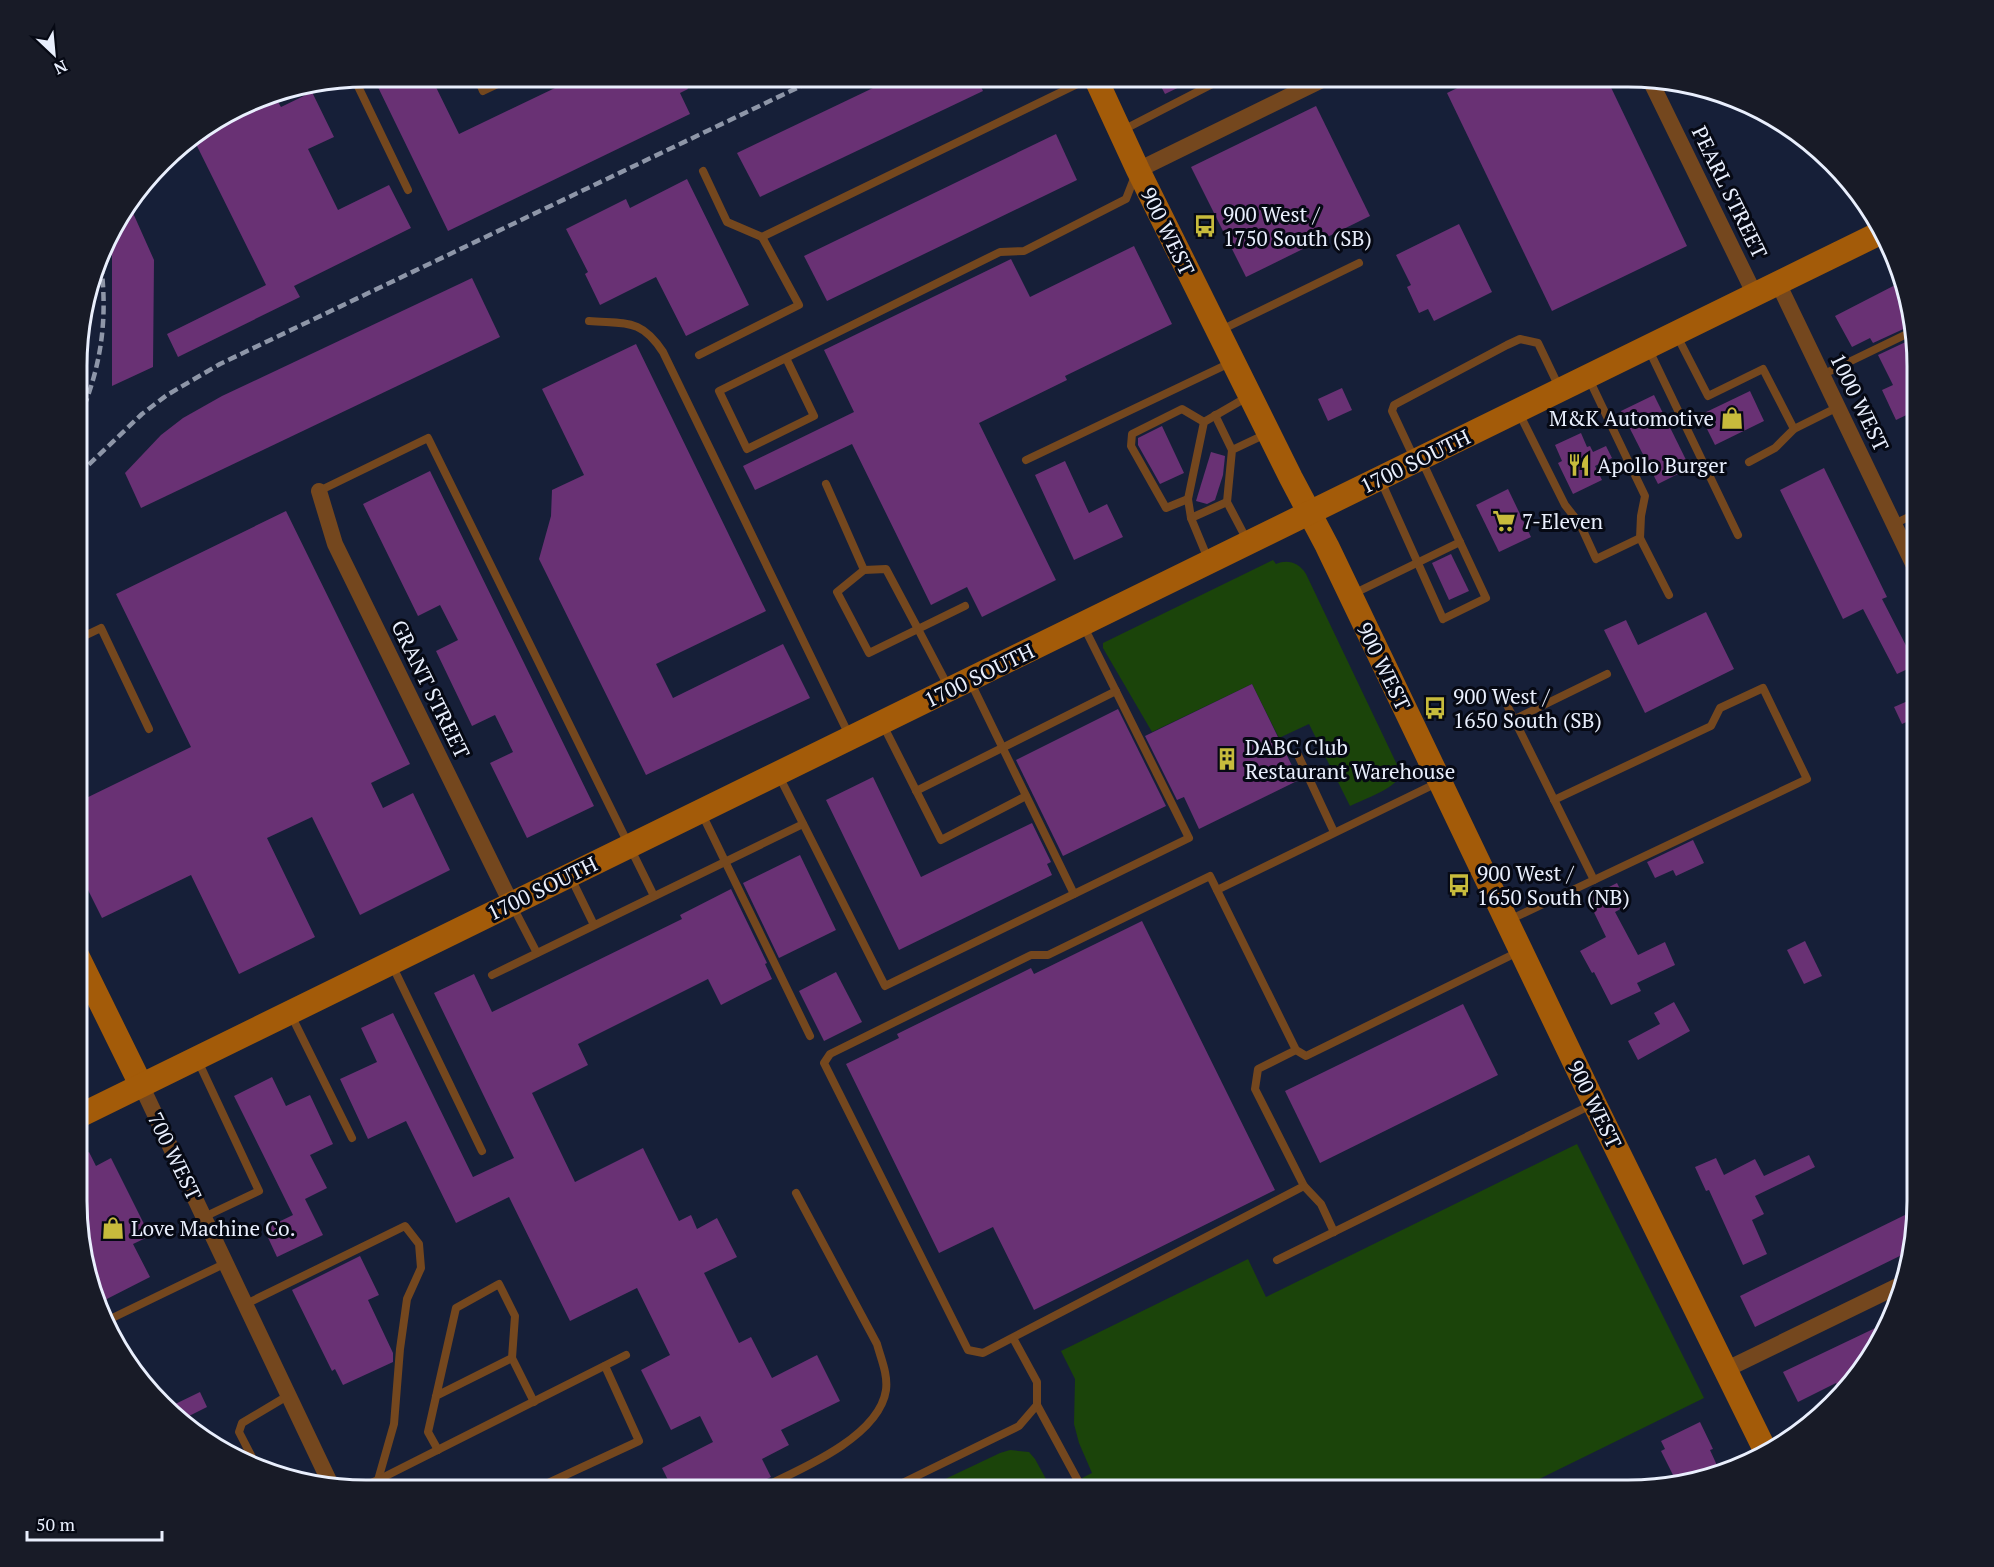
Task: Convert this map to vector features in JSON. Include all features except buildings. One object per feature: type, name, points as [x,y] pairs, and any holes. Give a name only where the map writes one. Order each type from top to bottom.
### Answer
[{"type":"street","name":"900 WEST","points":[[1099,87],[1268,433],[1351,596],[1594,1103],[1763,1446]]},
{"type":"street","points":[[1138,170],[1308,87]]},
{"type":"street","name":"PEARL STREET","points":[[1654,88],[1755,295]]},
{"type":"street","name":"1700 SOUTH","points":[[87,1112],[1875,236]]},
{"type":"street","name":"1000 WEST","points":[[1778,283],[1907,550]]},
{"type":"street","name":"GRANT STREET","points":[[319,491],[335,544],[511,903]]},
{"type":"street","name":"700 WEST","points":[[87,975],[328,1478]]},
{"type":"street","points":[[1725,1370],[1893,1288]]},
{"type":"lane","points":[[359,87],[408,190]]},
{"type":"lane","points":[[762,237],[1073,87]]},
{"type":"lane","points":[[1120,131],[1206,87]]},
{"type":"lane","points":[[786,358],[814,417],[747,449],[719,391],[1000,252],[1024,251],[1126,199],[1138,170]]},
{"type":"lane","points":[[699,355],[799,306],[762,237],[727,222],[703,171]]},
{"type":"lane","points":[[1218,332],[1359,263]]},
{"type":"lane","points":[[590,321],[638,326],[653,336],[663,352],[850,737]]},
{"type":"lane","points":[[1676,333],[1708,396],[1763,369],[1794,429]]},
{"type":"lane","points":[[1822,375],[1905,335]]},
{"type":"lane","points":[[1380,478],[1443,619],[1486,598],[1460,542],[1392,411],[1394,405],[1520,339],[1538,344],[1560,390]]},
{"type":"lane","points":[[1648,347],[1738,535]]},
{"type":"lane","points":[[1026,460],[1233,362]]},
{"type":"lane","points":[[1587,377],[1645,496],[1640,537],[1669,595]]},
{"type":"lane","points":[[1209,562],[1191,518],[1188,499],[1204,422],[1250,396]]},
{"type":"lane","points":[[1749,462],[1775,448],[1794,429],[1838,407]]},
{"type":"lane","points":[[1188,499],[1166,508],[1131,446],[1132,434],[1182,409],[1204,422]]},
{"type":"lane","points":[[1518,411],[1564,505],[1580,524],[1596,560],[1640,537]]},
{"type":"lane","points":[[1215,415],[1232,450],[1227,502],[1248,543]]},
{"type":"lane","points":[[1232,450],[1268,433]]},
{"type":"lane","points":[[319,491],[428,438],[654,896]]},
{"type":"lane","points":[[826,484],[864,570]]},
{"type":"lane","points":[[1191,518],[1227,502]]},
{"type":"lane","points":[[1894,525],[1907,518]]},
{"type":"lane","points":[[1351,596],[1460,542]]},
{"type":"lane","points":[[965,606],[918,629],[869,653],[837,592],[864,570],[886,569],[918,629],[1002,748],[1074,894]]},
{"type":"lane","points":[[778,773],[885,986],[1189,838],[1083,624]]},
{"type":"lane","points":[[87,635],[101,628],[149,729]]},
{"type":"lane","points":[[1515,719],[1607,674]]},
{"type":"lane","points":[[1507,921],[1807,779],[1763,688],[1720,708],[1711,726],[1554,800]]},
{"type":"lane","points":[[916,791],[1116,691]]},
{"type":"lane","points":[[1506,703],[1594,880]]},
{"type":"lane","points":[[881,722],[941,840],[1026,796]]},
{"type":"lane","points":[[1298,755],[1334,832]]},
{"type":"lane","points":[[1217,890],[1440,782]]},
{"type":"lane","points":[[700,811],[810,1036]]},
{"type":"lane","points":[[492,975],[803,824]]},
{"type":"lane","points":[[570,874],[594,925]]},
{"type":"lane","points":[[1304,1186],[983,1353],[968,1350],[825,1063],[830,1054],[1031,956],[1048,955],[1210,876],[1296,1050],[1306,1056],[1521,950]]},
{"type":"lane","points":[[511,903],[537,953]]},
{"type":"lane","points":[[391,962],[482,1150]]},
{"type":"lane","points":[[290,1012],[352,1138]]},
{"type":"lane","points":[[1296,1050],[1258,1069],[1255,1089],[1304,1186],[1321,1204],[1334,1232]]},
{"type":"lane","points":[[196,1058],[259,1191],[204,1218]]},
{"type":"lane","points":[[1277,1260],[1594,1103]]},
{"type":"lane","points":[[776,1480],[837,1448],[861,1430],[880,1407],[886,1389],[885,1369],[877,1344],[796,1193]]},
{"type":"lane","points":[[246,1304],[405,1226],[419,1244],[421,1268],[407,1299],[394,1424],[378,1480]]},
{"type":"lane","points":[[113,1318],[226,1263]]},
{"type":"lane","points":[[438,1450],[428,1432],[456,1308],[500,1284],[515,1316],[512,1358],[534,1402]]},
{"type":"lane","points":[[1013,1338],[1037,1382],[1037,1405],[1078,1480]]},
{"type":"lane","points":[[378,1480],[626,1355]]},
{"type":"lane","points":[[436,1396],[512,1358]]},
{"type":"lane","points":[[555,1480],[639,1441],[605,1366]]},
{"type":"lane","points":[[251,1455],[239,1432],[242,1423],[289,1395]]},
{"type":"lane","points":[[908,1480],[1019,1426],[1037,1405]]},
{"type":"green space","points":[[1273,560],[1276,564],[1293,563],[1306,574],[1401,773],[1394,784],[1350,806],[1309,724],[1279,738],[1252,684],[1152,732],[1103,648],[1103,643]]},
{"type":"green space","points":[[1577,1144],[1704,1398],[1537,1480],[1083,1480],[1082,1478],[1092,1473],[1079,1443],[1074,1424],[1075,1379],[1061,1351],[1248,1259],[1266,1297]]},
{"type":"green space","points":[[1010,1450],[1029,1452],[1047,1480],[943,1480]]},
{"type":"railway","points":[[87,466],[142,414],[167,395],[220,364],[799,87]]},
{"type":"railway","points":[[87,400],[101,343],[104,305],[102,276]]},
{"type":"place","name":"900 West / 1750 South (SB)","points":[[1205,226]]},
{"type":"place","name":"M&K Automotive","points":[[1732,418]]},
{"type":"place","name":"Apollo Burger","points":[[1579,465]]},
{"type":"place","name":"7-Eleven","points":[[1504,521]]},
{"type":"place","name":"900 West / 1650 South (SB)","points":[[1435,708]]},
{"type":"place","name":"DABC Club Restaurant Warehouse","points":[[1227,759]]},
{"type":"place","name":"900 West / 1650 South (NB)","points":[[1459,885]]},
{"type":"place","name":"Love Machine Co.","points":[[113,1228]]}]
